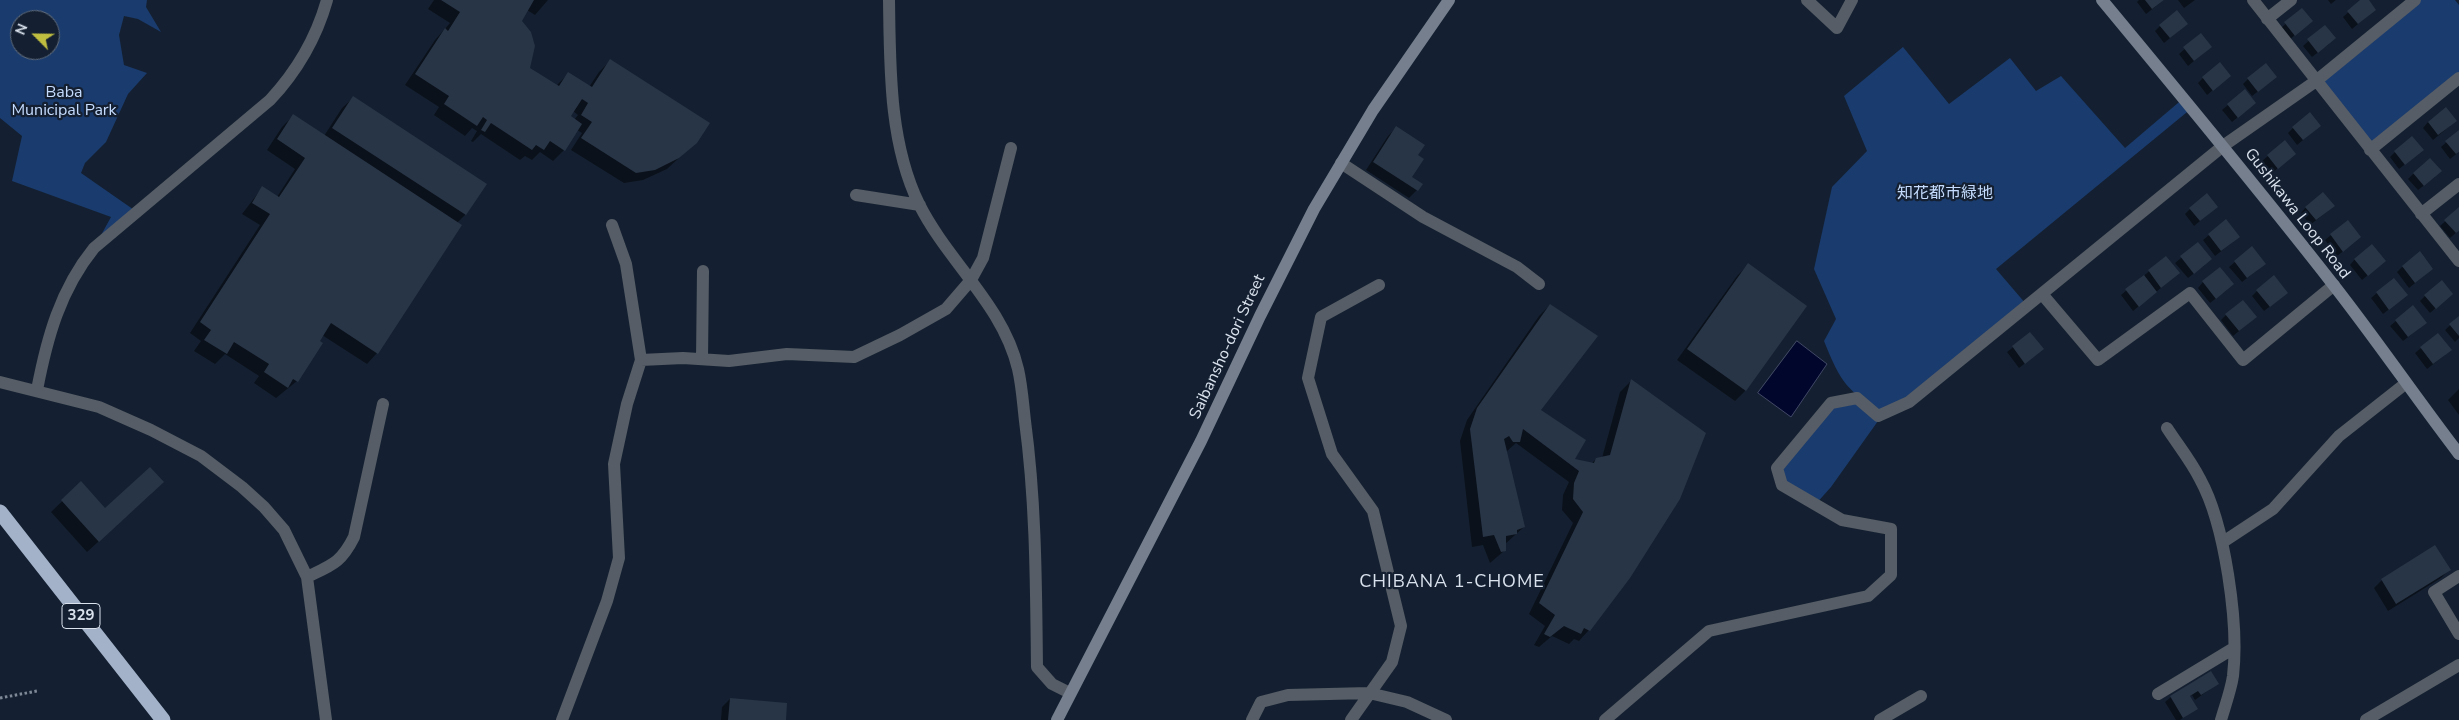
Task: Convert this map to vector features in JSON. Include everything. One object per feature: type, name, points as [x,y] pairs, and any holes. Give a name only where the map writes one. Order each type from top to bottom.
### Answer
[{"type":"highway","name":"329","points":[[0,512],[163,720]]},
{"type":"main road","name":"Saibansho-dori Street","points":[[1057,720],[1201,441],[1298,239],[1341,163],[1401,66],[1449,0]]},
{"type":"main road","name":"Gushikawa Loop Road","points":[[2102,0],[2223,146],[2334,285],[2405,384],[2459,454]]},
{"type":"street","points":[[37,390],[54,319],[65,292],[81,264],[94,248],[270,100],[290,79],[305,57],[327,0]]},
{"type":"street","points":[[889,0],[890,43],[901,152],[920,205],[1001,325],[1018,368],[1029,448],[1035,531],[1037,667],[1052,684],[1070,693]]},
{"type":"street","points":[[1807,0],[1838,28],[1852,0]]},
{"type":"street","points":[[2252,0],[2459,261]]},
{"type":"street","points":[[2267,19],[2291,0]]},
{"type":"street","points":[[1605,720],[1709,632],[1868,596],[1891,575],[1891,529],[1842,520],[1782,485],[1777,468],[1831,403],[1857,398],[1878,416],[1909,402],[2223,146],[2316,81],[2415,0]]},
{"type":"street","points":[[2370,150],[2459,78]]},
{"type":"street","points":[[641,360],[702,359],[729,361],[788,354],[854,358],[946,309],[972,280],[983,258],[1011,148]]},
{"type":"street","points":[[1341,163],[1423,217],[1517,267],[1539,284]]},
{"type":"street","points":[[2421,214],[2459,184]]},
{"type":"street","points":[[856,195],[920,205]]},
{"type":"street","points":[[562,720],[607,601],[619,558],[614,464],[627,404],[641,360],[626,264],[612,224]]},
{"type":"street","points":[[702,359],[703,271]]},
{"type":"street","points":[[2042,294],[2098,360],[2190,293],[2242,360],[2334,285]]},
{"type":"street","points":[[1351,720],[1392,662],[1401,626],[1373,511],[1332,454],[1308,378],[1321,316],[1379,286]]},
{"type":"street","points":[[0,382],[99,407],[151,430],[201,456],[242,487],[264,507],[284,530],[307,577],[326,720]]},
{"type":"street","points":[[2223,542],[2273,509],[2339,436],[2405,384]]},
{"type":"street","points":[[307,577],[330,567],[345,555],[354,537],[383,404]]},
{"type":"street","points":[[2167,428],[2201,480],[2223,542],[2232,613],[2234,648],[2233,676],[2221,720]]},
{"type":"street","points":[[2459,576],[2434,592],[2459,634]]},
{"type":"street","points":[[2158,694],[2234,648]]},
{"type":"street","points":[[2366,720],[2459,665]]},
{"type":"street","points":[[1252,720],[1261,702],[1288,695],[1369,694],[1407,702],[1446,720]]},
{"type":"street","points":[[1880,720],[1921,696]]},
{"type":"path","points":[[0,698],[37,691]]},
{"type":"green space","name":"Baba Municipal Park","points":[[0,0],[147,0],[146,7],[161,32],[138,19],[124,16],[119,35],[124,65],[147,73],[128,94],[106,142],[85,163],[81,173],[137,212],[94,248],[111,217],[12,181],[22,136],[0,118]]},
{"type":"green space","points":[[2415,0],[2455,0],[2459,5],[2459,78],[2370,150],[2316,81]]},
{"type":"green space","name":"知花都市緑地","points":[[1903,47],[1949,104],[2010,58],[2036,91],[2061,76],[2125,148],[2185,97],[2192,108],[1996,269],[2026,304],[1886,415],[1853,392],[1835,367],[1824,341],[1836,319],[1814,269],[1832,187],[1867,151],[1844,96]]},
{"type":"green space","points":[[1857,398],[1883,414],[1831,487],[1815,505],[1782,485],[1777,468],[1831,403]]},
{"type":"shaded area","points":[[1797,341],[1827,364],[1791,417],[1758,393]]},
{"type":"building","points":[[441,0],[534,0],[522,21],[531,32],[535,46],[530,68],[559,86],[568,72],[592,87],[610,59],[710,123],[697,143],[679,158],[655,170],[636,173],[581,138],[592,122],[581,115],[588,103],[582,99],[571,116],[582,124],[565,151],[550,141],[544,150],[536,145],[532,150],[491,123],[485,132],[481,130],[487,120],[483,117],[477,126],[444,104],[449,96],[415,74],[445,28],[448,31],[460,12]]},
{"type":"building","points":[[2145,0],[2164,0],[2152,9]]},
{"type":"building","points":[[2360,0],[2369,0],[2376,10],[2358,24],[2347,11]]},
{"type":"building","points":[[2302,8],[2313,21],[2295,36],[2284,22]]},
{"type":"building","points":[[2177,10],[2188,24],[2170,38],[2159,25]]},
{"type":"building","points":[[2325,25],[2336,38],[2318,53],[2307,39]]},
{"type":"building","points":[[2201,33],[2212,47],[2194,61],[2183,47]]},
{"type":"building","points":[[2220,62],[2231,76],[2213,91],[2202,77]]},
{"type":"building","points":[[2266,63],[2277,77],[2258,92],[2247,78]]},
{"type":"building","points":[[2245,89],[2256,103],[2238,118],[2227,104]]},
{"type":"building","points":[[353,96],[487,184],[466,215],[332,128]]},
{"type":"building","points":[[2446,107],[2457,121],[2438,135],[2428,122]]},
{"type":"building","points":[[2310,112],[2321,126],[2303,140],[2292,127]]},
{"type":"building","points":[[293,114],[462,225],[378,354],[331,323],[320,341],[323,343],[298,382],[293,379],[288,388],[264,372],[269,364],[234,342],[227,354],[204,340],[211,330],[200,322],[270,214],[252,203],[262,186],[279,197],[305,158],[277,139]]},
{"type":"building","points":[[1396,126],[1425,145],[1418,155],[1424,159],[1412,177],[1423,184],[1418,191],[1373,162]]},
{"type":"building","points":[[2459,130],[2459,152],[2456,154],[2445,141]]},
{"type":"building","points":[[2412,136],[2424,150],[2405,165],[2394,151]]},
{"type":"building","points":[[2285,140],[2296,154],[2278,169],[2267,155]]},
{"type":"building","points":[[2430,158],[2442,171],[2424,186],[2413,173]]},
{"type":"building","points":[[2323,192],[2335,206],[2316,220],[2305,207]]},
{"type":"building","points":[[2207,193],[2218,207],[2200,221],[2189,208]]},
{"type":"building","points":[[2459,207],[2459,231],[2456,233],[2444,220]]},
{"type":"building","points":[[2226,219],[2240,237],[2221,251],[2208,234]]},
{"type":"building","points":[[2348,220],[2361,237],[2343,252],[2330,234]]},
{"type":"building","points":[[2198,242],[2212,259],[2194,274],[2180,256]]},
{"type":"building","points":[[2372,244],[2386,261],[2368,276],[2354,259]]},
{"type":"building","points":[[2252,246],[2266,264],[2247,278],[2234,261]]},
{"type":"building","points":[[2420,251],[2433,269],[2415,283],[2402,266]]},
{"type":"building","points":[[2166,256],[2180,273],[2161,288],[2148,270]]},
{"type":"building","points":[[1748,263],[1807,306],[1746,391],[1687,349]]},
{"type":"building","points":[[2220,267],[2234,284],[2216,299],[2202,281]]},
{"type":"building","points":[[2144,275],[2157,292],[2139,307],[2125,289]]},
{"type":"building","points":[[2274,275],[2288,293],[2270,307],[2256,290]]},
{"type":"building","points":[[2394,278],[2408,295],[2389,310],[2376,292]]},
{"type":"building","points":[[2442,280],[2453,294],[2436,309],[2424,295]]},
{"type":"building","points":[[2243,300],[2257,317],[2239,331],[2225,314]]},
{"type":"building","points":[[1550,304],[1598,336],[1541,410],[1586,440],[1575,459],[1594,463],[1596,458],[1610,455],[1631,379],[1706,433],[1680,499],[1630,578],[1590,631],[1584,628],[1581,634],[1564,626],[1550,637],[1544,634],[1555,615],[1539,603],[1583,512],[1573,499],[1574,483],[1579,471],[1523,429],[1520,442],[1513,442],[1509,436],[1504,439],[1525,527],[1517,530],[1517,534],[1506,536],[1506,551],[1501,552],[1494,535],[1483,537],[1470,429],[1477,408]]},
{"type":"building","points":[[2413,305],[2427,323],[2408,337],[2395,320]]},
{"type":"building","points":[[2459,316],[2459,336],[2449,324]]},
{"type":"building","points":[[2030,332],[2044,349],[2025,364],[2012,346]]},
{"type":"building","points":[[2438,333],[2452,350],[2433,364],[2420,347]]},
{"type":"building","points":[[150,467],[164,482],[99,542],[61,500],[81,481],[105,508]]},
{"type":"building","points":[[2435,545],[2451,570],[2396,604],[2381,579]]},
{"type":"building","points":[[2211,671],[2219,684],[2201,695],[2198,691],[2190,696],[2198,709],[2183,718],[2170,696]]},
{"type":"building","points":[[730,698],[787,703],[786,720],[728,720]]},
{"type":"district","name":"CHIBANA 1-CHOME","points":[[1452,583]]}]
